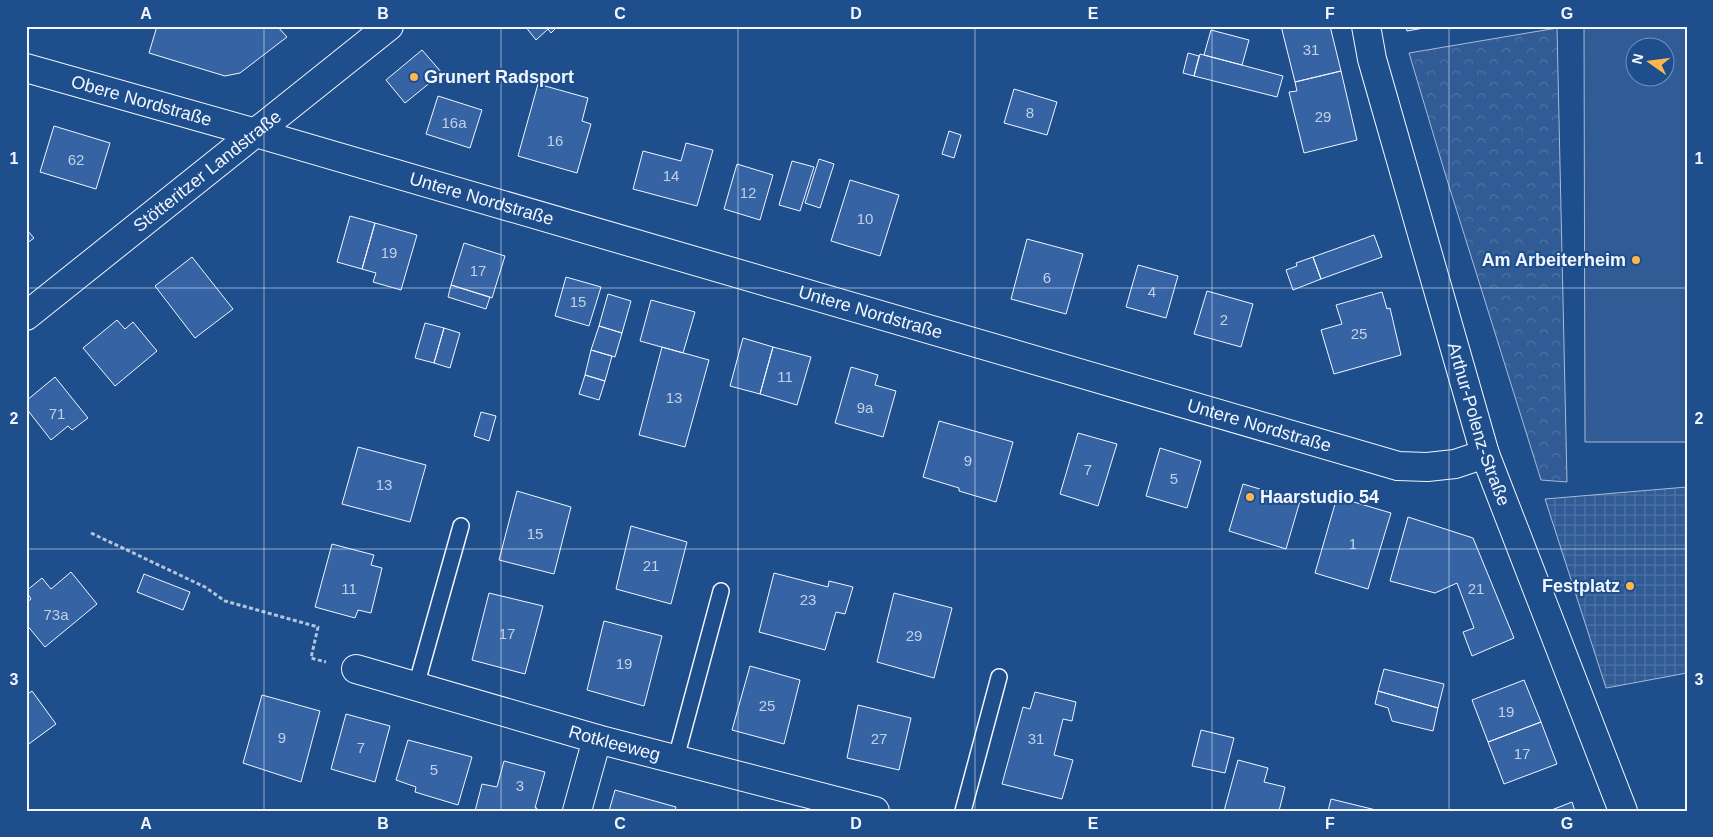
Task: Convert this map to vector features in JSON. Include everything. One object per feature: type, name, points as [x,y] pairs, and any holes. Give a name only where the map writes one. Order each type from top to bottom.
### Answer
[{"type":"street","name":"Stötteritzer Landstraße","points":[[26,316],[389,26]]},
{"type":"street","name":"Arthur-Polenz-Straße","points":[[1366,26],[1375,68],[1485,454],[1623,811]]},
{"type":"street","name":"Obere Nordstraße","points":[[26,68],[256,133]]},
{"type":"street","name":"Untere Nordstraße","points":[[256,133],[1398,466],[1427,467],[1455,464],[1485,454]]},
{"type":"street","name":"Rotkleeweg","points":[[356,669],[597,739],[876,811]]},
{"type":"street","points":[[577,811],[597,739]]},
{"type":"lane","points":[[416,686],[461,526]]},
{"type":"lane","points":[[676,758],[721,591]]},
{"type":"lane","points":[[963,811],[999,677]]},
{"type":"path","points":[[91,533],[205,587],[225,601],[318,627],[311,658],[356,669]]},
{"type":"shaded area","name":"Am Arbeiterheim","points":[[1584,26],[1687,26],[1687,442],[1585,442]]},
{"type":"shaded area","name":"Festplatz","points":[[1687,487],[1687,673],[1606,688],[1545,499]]},
{"type":"green space","points":[[1557,28],[1567,482],[1541,480],[1409,53]]},
{"type":"building","points":[[157,26],[277,26],[287,37],[240,73],[225,76],[149,53]]},
{"type":"building","points":[[525,26],[558,26],[551,33],[548,29],[536,40]]},
{"type":"building","points":[[1281,26],[1330,26],[1341,71],[1295,82]]},
{"type":"building","points":[[1406,26],[1435,26],[1407,31]]},
{"type":"building","points":[[1211,30],[1249,40],[1242,65],[1204,55]]},
{"type":"building","name":"Grunert Radsport","points":[[422,50],[442,73],[405,103],[386,80]]},
{"type":"building","points":[[1188,53],[1199,56],[1194,76],[1183,73]]},
{"type":"building","points":[[1200,54],[1283,76],[1277,97],[1194,76]]},
{"type":"building","points":[[1341,71],[1357,140],[1304,153],[1289,92],[1297,91],[1295,82]]},
{"type":"building","points":[[538,84],[588,98],[582,121],[591,124],[577,173],[518,156]]},
{"type":"building","points":[[1014,89],[1057,102],[1047,135],[1004,123]]},
{"type":"building","points":[[438,96],[482,110],[470,148],[426,134]]},
{"type":"building","points":[[54,126],[110,143],[96,189],[40,172]]},
{"type":"building","points":[[949,131],[961,135],[954,158],[942,154]]},
{"type":"building","points":[[686,143],[713,150],[697,206],[633,189],[643,151],[681,161]]},
{"type":"building","points":[[819,159],[834,164],[820,208],[805,203]]},
{"type":"building","points":[[792,161],[814,167],[800,211],[779,205]]},
{"type":"building","points":[[737,164],[773,175],[760,220],[724,209]]},
{"type":"building","points":[[850,180],[899,195],[880,256],[831,241]]},
{"type":"building","points":[[350,216],[375,223],[362,269],[337,262]]},
{"type":"building","points":[[375,223],[417,235],[401,290],[373,282],[376,273],[362,269]]},
{"type":"building","points":[[26,229],[34,238],[26,244]]},
{"type":"building","points":[[1374,235],[1382,257],[1321,279],[1313,257]]},
{"type":"building","points":[[1027,239],[1083,254],[1066,314],[1011,299]]},
{"type":"building","points":[[464,243],[505,256],[492,298],[451,285]]},
{"type":"building","points":[[192,257],[233,309],[195,338],[155,286]]},
{"type":"building","points":[[1313,257],[1321,279],[1293,290],[1286,270],[1297,266],[1296,263]]},
{"type":"building","points":[[1138,265],[1178,276],[1166,318],[1126,307]]},
{"type":"building","points":[[566,277],[601,287],[589,326],[555,316]]},
{"type":"building","points":[[451,285],[490,297],[486,309],[448,297]]},
{"type":"building","points":[[1207,291],[1253,304],[1241,347],[1194,334]]},
{"type":"building","points":[[1382,292],[1387,309],[1390,308],[1401,355],[1334,374],[1321,330],[1342,324],[1336,305]]},
{"type":"building","points":[[608,294],[631,301],[622,333],[599,326]]},
{"type":"building","points":[[651,300],[695,312],[683,353],[640,341]]},
{"type":"building","points":[[117,320],[125,329],[133,322],[157,351],[115,386],[83,348]]},
{"type":"building","points":[[425,323],[444,328],[434,363],[415,358]]},
{"type":"building","points":[[599,326],[622,333],[615,357],[591,350]]},
{"type":"building","points":[[444,328],[460,333],[450,368],[434,363]]},
{"type":"building","points":[[743,338],[773,347],[760,394],[730,386]]},
{"type":"building","points":[[662,347],[709,360],[685,447],[639,435]]},
{"type":"building","points":[[773,347],[811,357],[797,405],[760,394]]},
{"type":"building","points":[[591,350],[612,356],[605,381],[585,375]]},
{"type":"building","points":[[851,367],[878,375],[875,385],[896,391],[883,437],[835,423]]},
{"type":"building","points":[[585,375],[605,381],[599,400],[579,394]]},
{"type":"building","points":[[55,377],[88,418],[72,430],[68,426],[51,440],[26,408],[26,401]]},
{"type":"building","points":[[481,412],[496,416],[489,441],[474,436]]},
{"type":"building","points":[[939,421],[1013,442],[996,502],[959,491],[959,488],[923,477]]},
{"type":"building","points":[[1078,433],[1117,444],[1098,506],[1060,494]]},
{"type":"building","points":[[358,447],[426,465],[410,522],[342,504]]},
{"type":"building","points":[[1160,448],[1201,461],[1187,508],[1146,496]]},
{"type":"building","points":[[1243,484],[1300,501],[1286,549],[1229,531]]},
{"type":"building","points":[[517,491],[571,507],[554,574],[499,560]]},
{"type":"building","points":[[1337,497],[1391,513],[1368,589],[1315,573]]},
{"type":"building","points":[[1408,517],[1473,538],[1514,638],[1472,656],[1463,632],[1474,628],[1457,583],[1435,593],[1390,581]]},
{"type":"building","points":[[631,526],[687,542],[671,604],[616,589]]},
{"type":"building","points":[[332,544],[374,555],[371,565],[382,568],[371,613],[358,610],[355,618],[315,607]]},
{"type":"building","points":[[71,572],[97,604],[45,647],[26,624],[26,603],[31,599],[26,591],[42,578],[51,589]]},
{"type":"building","points":[[774,573],[828,587],[829,581],[853,587],[845,614],[836,612],[825,650],[759,632]]},
{"type":"building","points":[[144,574],[190,592],[183,610],[137,592]]},
{"type":"building","points":[[489,593],[543,606],[525,674],[472,660]]},
{"type":"building","points":[[894,593],[952,608],[934,678],[877,662]]},
{"type":"building","points":[[604,621],[662,636],[644,706],[587,690]]},
{"type":"building","points":[[750,666],[800,680],[784,744],[732,730]]},
{"type":"building","points":[[1384,669],[1444,684],[1438,708],[1378,691]]},
{"type":"building","points":[[1524,680],[1541,722],[1488,742],[1472,700]]},
{"type":"building","points":[[32,691],[56,724],[26,746],[26,695]]},
{"type":"building","points":[[1378,691],[1438,708],[1433,731],[1392,721],[1388,708],[1375,704]]},
{"type":"building","points":[[1035,692],[1076,702],[1072,721],[1063,719],[1054,755],[1073,760],[1062,799],[1002,784],[1023,707],[1030,709]]},
{"type":"building","points":[[262,695],[320,711],[301,782],[243,763]]},
{"type":"building","points":[[858,705],[911,718],[899,770],[847,758]]},
{"type":"building","points":[[346,714],[390,726],[375,782],[331,769]]},
{"type":"building","points":[[1541,722],[1557,764],[1504,784],[1488,742]]},
{"type":"building","points":[[1201,730],[1234,738],[1225,773],[1192,766]]},
{"type":"building","points":[[408,740],[472,757],[458,805],[415,792],[416,787],[396,780]]},
{"type":"building","points":[[1238,760],[1268,768],[1264,782],[1285,787],[1279,811],[1224,811]]},
{"type":"building","points":[[504,761],[545,772],[535,808],[537,808],[536,811],[475,811],[482,784],[497,787]]},
{"type":"building","points":[[615,790],[676,807],[675,811],[609,811]]},
{"type":"building","points":[[1331,799],[1380,811],[1328,811]]},
{"type":"building","points":[[1572,802],[1575,811],[1549,811]]},
{"type":"place","name":"Grunert Radsport","points":[[414,77]]},
{"type":"place","name":"Am Arbeiterheim","points":[[1636,260]]},
{"type":"place","name":"Haarstudio 54","points":[[1250,497]]},
{"type":"place","name":"Festplatz","points":[[1630,586]]}]
